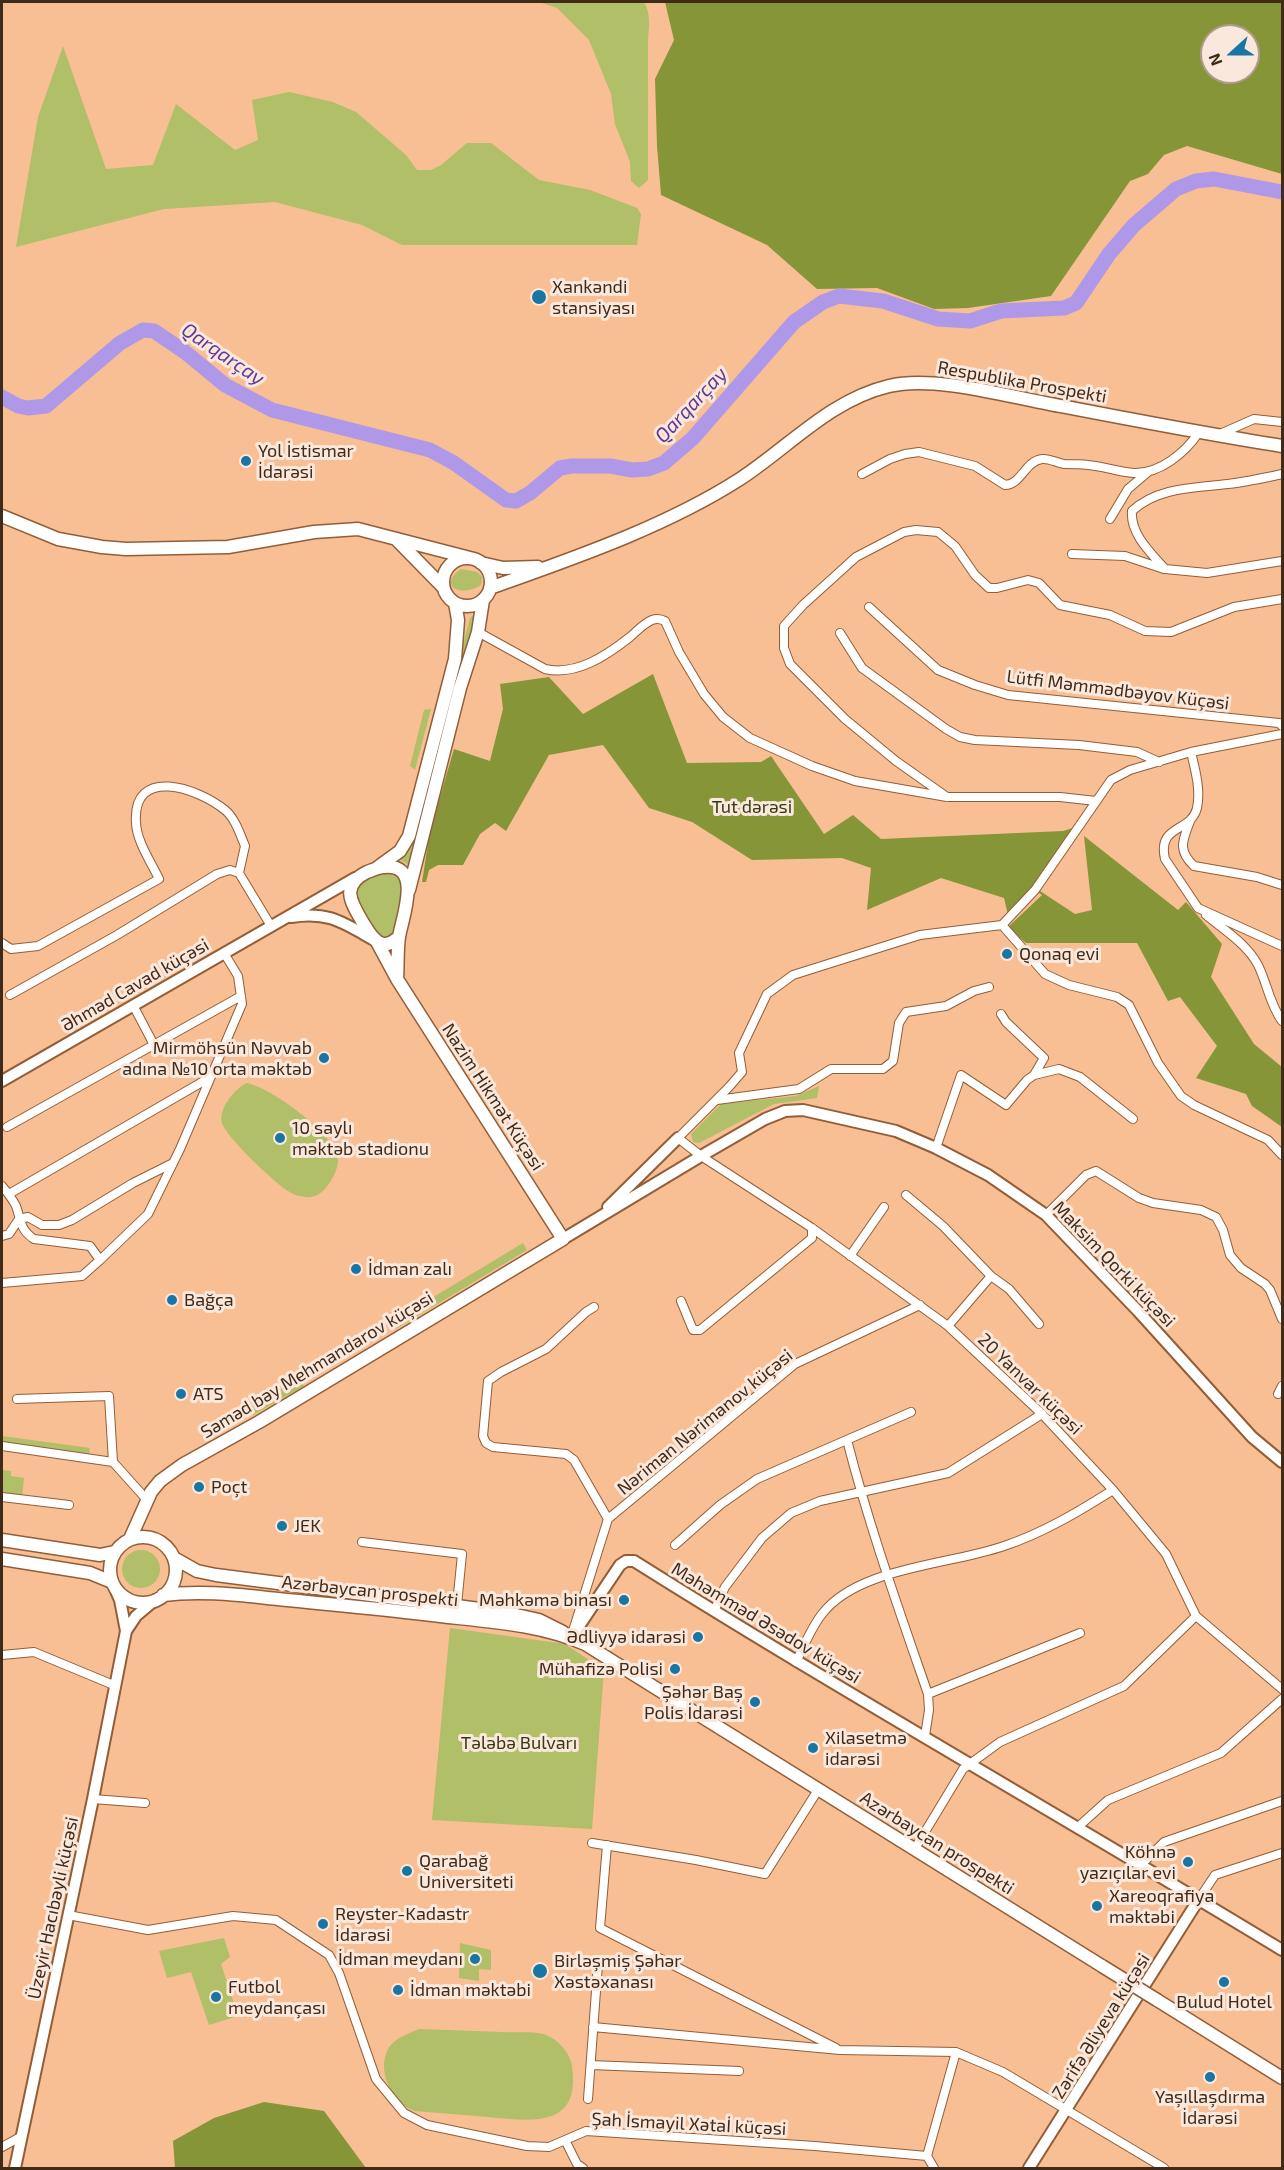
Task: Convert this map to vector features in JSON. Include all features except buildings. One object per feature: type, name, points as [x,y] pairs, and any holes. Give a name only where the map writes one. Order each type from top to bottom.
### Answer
[{"type":"main road","name":"Respublika Prospekti","points":[[490,588],[632,533],[695,505],[740,479],[836,408],[891,385],[939,385],[985,391],[1216,436],[1282,446]]},
{"type":"main road","points":[[2,516],[58,539],[126,549],[228,547],[340,529],[358,529],[475,561],[489,574],[490,588],[483,600],[478,632],[460,688],[409,890],[399,937],[397,979]]},
{"type":"main road","points":[[377,942],[352,901],[351,888],[355,878],[378,867],[400,851],[409,836],[455,659],[459,620],[454,603],[443,587],[396,539]]},
{"type":"main road","points":[[443,587],[445,572],[449,566],[462,558],[502,567],[548,567]]},
{"type":"main road","points":[[454,603],[470,606],[483,600]]},
{"type":"main road","points":[[378,867],[389,866],[400,870],[409,890]]},
{"type":"main road","name":"Əhməd Cavad küçəsi","points":[[2,1081],[355,878]]},
{"type":"main road","points":[[284,918],[316,914],[341,921],[377,942],[392,943],[399,937]]},
{"type":"main road","name":"Nazim Hikmət Küçəsi","points":[[377,942],[397,979],[562,1238]]},
{"type":"main road","name":"Maksim Qorki küçəsi","points":[[784,1111],[803,1110],[896,1131],[936,1148],[988,1175],[1046,1215],[1138,1311],[1252,1437],[1282,1462]]},
{"type":"main road","name":"Səməd bəy Mehmandarov küçəsi","points":[[130,1539],[151,1492],[160,1481],[182,1465],[259,1422],[701,1156],[765,1119],[784,1111]]},
{"type":"main road","points":[[596,1220],[678,1138]]},
{"type":"main road","points":[[146,1507],[151,1538]]},
{"type":"main road","points":[[141,1536],[151,1538],[161,1542],[174,1558],[175,1578],[170,1588],[136,1616],[126,1631],[120,1600],[112,1582],[110,1562],[114,1552],[121,1544],[141,1536]]},
{"type":"main road","points":[[2,1540],[100,1555],[114,1552]]},
{"type":"main road","name":"Azərbaycan prospekti","points":[[174,1558],[198,1571],[216,1575],[457,1605],[539,1620],[556,1627],[1282,2078]]},
{"type":"main road","points":[[2,1559],[90,1573],[112,1582],[117,1591],[135,1602],[145,1603],[159,1598]]},
{"type":"main road","name":"Məhəmməd Əsədov küçəsi","points":[[572,1638],[620,1565],[626,1561],[634,1561],[796,1662],[925,1736],[1282,1950]]},
{"type":"main road","name":"Azərbaycan prospekti","points":[[159,1598],[186,1592],[218,1593],[411,1613],[536,1629],[572,1638]]},
{"type":"main road","points":[[411,1613],[413,1599]]},
{"type":"main road","name":"Üzeyir Hacıbəyli küçəsi","points":[[15,2169],[126,1631]]},
{"type":"main road","name":"Zərifə Əliyeva küçəsi","points":[[1029,2169],[1199,1899]]},
{"type":"street","points":[[1216,436],[1254,420],[1282,422]]},
{"type":"street","points":[[1110,519],[1128,489],[1151,470],[1182,453],[1191,445],[1199,432]]},
{"type":"street","points":[[862,474],[890,459],[919,452],[975,466],[1005,485],[1013,483],[1033,461],[1042,459],[1135,473],[1151,470]]},
{"type":"street","points":[[1165,569],[1135,530],[1131,519],[1132,511],[1138,505],[1169,491],[1249,481],[1282,474]]},
{"type":"street","points":[[947,797],[896,761],[845,719],[790,664],[784,648],[784,626],[803,605],[856,557],[904,532],[927,530],[938,532],[955,546],[975,575],[989,588],[1028,580],[1039,582],[1060,605],[1110,615],[1145,631],[1172,632],[1234,607],[1282,599]]},
{"type":"street","points":[[1072,554],[1125,556],[1165,569],[1207,573],[1282,561]]},
{"type":"street","name":"Lütfi Məmmədbəyov Küçəsi","points":[[868,607],[938,670],[997,691],[1020,696],[1279,723],[1282,726]]},
{"type":"street","points":[[478,632],[545,669],[558,672],[589,663],[611,652],[651,620],[660,619],[665,621],[679,652],[704,694],[723,717],[750,738],[812,766],[855,781],[947,797],[1060,797],[1096,801]]},
{"type":"street","points":[[840,633],[862,668],[960,737],[995,743],[1079,745],[1137,752],[1159,762]]},
{"type":"street","points":[[678,1138],[742,1072],[739,1053],[767,994],[793,975],[920,935],[1002,925],[1035,890],[1112,780],[1130,770],[1191,752],[1282,734]]},
{"type":"street","points":[[1191,752],[1198,789],[1197,810],[1183,840],[1182,850],[1186,860],[1194,866],[1257,877],[1282,885]]},
{"type":"street","points":[[2,944],[10,949],[38,946],[159,879],[141,841],[136,824],[137,804],[146,791],[157,786],[173,786],[206,798],[226,811],[233,820],[245,846],[239,873]]},
{"type":"street","points":[[1190,821],[1170,832],[1166,838],[1163,852],[1170,868],[1198,908],[1244,947],[1257,963],[1282,1021]]},
{"type":"street","points":[[10,994],[217,874],[230,870],[239,873],[271,926]]},
{"type":"street","points":[[1198,908],[1282,946]]},
{"type":"street","points":[[1002,925],[1044,974],[1069,986],[1117,997],[1128,1005],[1158,1064],[1181,1096],[1194,1105],[1268,1140],[1282,1155]]},
{"type":"street","points":[[2,1283],[82,1276],[148,1214],[173,1163],[242,1004],[238,976],[224,953]]},
{"type":"street","points":[[717,1100],[799,1089],[831,1069],[883,1069],[894,1061],[899,1023],[906,1012],[946,1006],[974,991],[989,987]]},
{"type":"street","points":[[8,1127],[241,996]]},
{"type":"street","points":[[133,1005],[154,1045]]},
{"type":"street","points":[[1001,1014],[1006,1022],[1044,1058],[1034,1075]]},
{"type":"street","points":[[936,1148],[962,1075],[1006,1105],[1034,1075],[1059,1069],[1067,1071],[1080,1077],[1133,1119]]},
{"type":"street","points":[[100,1260],[90,1246],[34,1239],[27,1235],[16,1207],[4,1189],[209,1078]]},
{"type":"street","name":"20 Yanvar küçəsi","points":[[678,1138],[701,1156],[812,1228],[948,1326],[1042,1414],[1113,1490],[1166,1554],[1196,1616],[1282,1689]]},
{"type":"street","points":[[2,1236],[9,1234],[19,1219],[28,1217],[42,1225],[59,1225],[72,1220],[133,1183],[173,1163]]},
{"type":"street","points":[[1046,1215],[1086,1175],[1096,1171],[1139,1198],[1153,1203],[1201,1210],[1216,1217],[1223,1230],[1230,1255],[1241,1268],[1265,1284],[1274,1295],[1282,1319]]},
{"type":"street","points":[[906,1195],[943,1227],[991,1276],[1009,1290],[1039,1324]]},
{"type":"street","points":[[850,1256],[884,1207]]},
{"type":"street","points":[[681,1301],[693,1330],[700,1330],[812,1238],[812,1228]]},
{"type":"street","points":[[948,1326],[991,1276]]},
{"type":"street","name":"Nəriman Nərimanov küçəsi","points":[[572,1638],[608,1519],[795,1364],[920,1305]]},
{"type":"street","name":"Nəriman Nərimanov küçəsi","points":[[594,1307],[546,1349],[488,1381],[483,1436],[486,1443],[493,1447],[566,1454],[574,1460],[608,1519]]},
{"type":"street","points":[[17,1399],[110,1396],[112,1462],[146,1507]]},
{"type":"street","points":[[675,1545],[720,1505],[757,1479],[911,1412]]},
{"type":"street","points":[[714,1611],[725,1587],[762,1538],[791,1513],[820,1500],[948,1473],[1042,1414]]},
{"type":"street","points":[[847,1440],[860,1491],[928,1694],[929,1710],[925,1736]]},
{"type":"street","points":[[2,1446],[112,1462]]},
{"type":"street","points":[[796,1662],[808,1636],[822,1614],[845,1593],[887,1575],[982,1553],[1025,1539],[1065,1519],[1113,1490]]},
{"type":"street","points":[[2,1497],[69,1505]]},
{"type":"street","points":[[362,1542],[462,1554],[457,1605]]},
{"type":"street","points":[[914,1850],[963,1769],[1000,1742],[1124,1686],[1196,1616]]},
{"type":"street","points":[[928,1694],[1080,1633]]},
{"type":"street","points":[[2,1655],[34,1652],[116,1686]]},
{"type":"street","points":[[1078,1827],[1108,1800],[1221,1753],[1282,1699]]},
{"type":"street","points":[[592,1843],[765,1874],[818,1790]]},
{"type":"street","points":[[93,1799],[144,1803]]},
{"type":"street","points":[[1141,1865],[1164,1842],[1282,1801]]},
{"type":"street","points":[[607,1845],[600,1928],[840,2050]]},
{"type":"street","points":[[1199,1899],[1215,1875],[1282,1853]]},
{"type":"street","name":"Şah İsmayil Xətaİ küçəsi","points":[[68,1915],[148,1930],[233,1916],[276,1920],[329,1955],[339,1973],[376,2079],[404,2113],[427,2125],[526,2146],[549,2147],[586,2132],[815,2146],[927,2156]]},
{"type":"street","points":[[588,2099],[598,1964]]},
{"type":"street","points":[[593,2027],[840,2050],[956,2052],[1003,2072],[1164,2169]]},
{"type":"street","points":[[934,2169],[927,2156],[956,2052]]},
{"type":"street","points":[[591,2065],[739,2071]]},
{"type":"street","points":[[2,2147],[22,2136]]},
{"type":"street","points":[[564,2140],[577,2164],[583,2169]]},
{"type":"green space","points":[[539,2],[644,2],[649,20],[648,180],[639,188],[631,181],[630,162],[615,124],[611,94],[589,40],[557,8]]},
{"type":"green space","points":[[665,2],[1282,2],[1282,174],[1187,146],[1164,155],[1148,174],[1130,181],[1051,296],[968,308],[934,309],[877,288],[817,289],[767,245],[661,195],[655,79],[674,40]]},
{"type":"green space","points":[[63,46],[106,169],[153,165],[176,104],[235,150],[258,140],[252,100],[289,92],[333,102],[356,112],[406,155],[417,170],[431,170],[441,165],[467,143],[491,143],[539,180],[590,190],[637,208],[641,214],[637,245],[402,245],[362,225],[275,202],[164,209],[16,247],[38,117]]},
{"type":"green space","points":[[461,569],[477,572],[482,577],[481,585],[466,590],[455,588],[451,580]]},
{"type":"green space","points":[[473,615],[475,620],[410,868],[399,860],[410,845],[470,618]]},
{"type":"green space","name":"Tut dərəsi","points":[[653,674],[687,763],[761,762],[771,756],[824,834],[853,815],[881,839],[1063,831],[1076,827],[1034,887],[1075,914],[1092,910],[1084,836],[1178,910],[1186,902],[1222,944],[1211,977],[1254,1044],[1282,1067],[1282,1127],[1252,1106],[1246,1094],[1196,1078],[1217,1046],[1180,997],[1168,1001],[1137,943],[1026,943],[1007,928],[1042,895],[1033,889],[1008,915],[1004,898],[941,878],[867,910],[871,868],[842,858],[752,860],[692,822],[649,808],[603,745],[549,755],[506,831],[495,823],[480,834],[463,865],[438,865],[429,870],[426,882],[422,882],[430,831],[454,749],[490,761],[503,709],[500,684],[549,677],[583,714]]},
{"type":"green space","points":[[431,709],[415,770],[410,766],[424,710]]},
{"type":"green space","points":[[391,871],[402,885],[404,900],[395,935],[388,940],[379,938],[363,915],[356,898],[356,890],[360,883],[368,877]]},
{"type":"green space","name":"10 saylı məktəb stadionu","points":[[247,1083],[271,1093],[301,1114],[315,1126],[334,1149],[338,1160],[336,1170],[321,1193],[305,1197],[288,1191],[252,1159],[225,1130],[221,1117],[225,1106],[233,1094]]},
{"type":"green space","points":[[819,1086],[817,1098],[774,1104],[699,1143],[693,1142],[691,1134],[721,1104],[796,1096]]},
{"type":"green space","points":[[523,1243],[527,1250],[396,1329],[392,1322]]},
{"type":"green space","points":[[299,1378],[304,1386],[253,1415],[248,1408]]},
{"type":"green space","points":[[2,1436],[90,1448],[89,1455],[2,1444]]},
{"type":"green space","points":[[2,1470],[11,1471],[11,1476],[24,1478],[22,1497],[2,1495]]},
{"type":"green space","points":[[141,1550],[154,1556],[160,1569],[154,1582],[141,1588],[128,1582],[122,1569],[128,1556]]},
{"type":"green space","name":"Tələbə Bulvarı","points":[[450,1628],[565,1644],[604,1670],[592,1829],[432,1820]]},
{"type":"green space","name":"Futbol meydançası","points":[[224,1938],[230,1957],[221,1964],[238,2016],[209,2025],[191,1972],[167,1978],[159,1951]]},
{"type":"green space","name":"İdman meydanı","points":[[460,1943],[491,1950],[491,1970],[479,1969],[479,1981],[459,1978]]},
{"type":"green space","points":[[419,2029],[533,2033],[548,2036],[562,2046],[571,2061],[573,2086],[569,2101],[561,2111],[550,2117],[521,2120],[415,2111],[400,2102],[394,2094],[385,2077],[384,2067],[388,2049],[394,2042]]},
{"type":"green space","points":[[264,2102],[324,2111],[366,2168],[175,2168],[173,2141],[214,2118]]},
{"type":"waterway","name":"Qarqarçay","points":[[2,397],[18,406],[28,408],[46,406],[120,343],[143,330],[154,331],[185,352],[225,385],[272,410],[430,450],[454,463],[506,500],[516,501],[530,493],[560,468],[610,466],[632,470],[648,469],[664,463],[693,438],[794,322],[823,302],[839,296],[883,301],[938,319],[970,321],[1001,311],[1064,308],[1076,303],[1109,254],[1134,225],[1176,189],[1196,181],[1214,179],[1282,192]]},
{"type":"place","name":"Xankəndi stansiyası","points":[[539,297]]},
{"type":"place","name":"Yol İstismar İdarəsi","points":[[246,461]]},
{"type":"place","name":"Qonaq evi","points":[[1007,954]]},
{"type":"place","name":"Mirmöhsün Nəvvab adına №10 orta məktəb","points":[[324,1058]]},
{"type":"place","name":"10 saylı məktəb stadionu","points":[[280,1138]]},
{"type":"place","name":"İdman zalı","points":[[356,1269]]},
{"type":"place","name":"Bağça","points":[[172,1300]]},
{"type":"place","name":"ATS","points":[[181,1394]]},
{"type":"place","name":"Poçt","points":[[199,1487]]},
{"type":"place","name":"JEK","points":[[282,1526]]},
{"type":"place","name":"Məhkəmə binası","points":[[624,1600]]},
{"type":"place","name":"Ədliyyə idarəsi","points":[[698,1637]]},
{"type":"place","name":"Mühafizə Polisi","points":[[675,1669]]},
{"type":"place","name":"Şəhər Baş Polis İdarəsi","points":[[755,1702]]},
{"type":"place","name":"Xilasetmə idarəsi","points":[[813,1748]]},
{"type":"place","name":"Köhnə yazıçılar evi","points":[[1188,1862]]},
{"type":"place","name":"Qarabağ Universiteti","points":[[407,1871]]},
{"type":"place","name":"Xareoqrafiya məktəbi","points":[[1097,1906]]},
{"type":"place","name":"Reyster-Kadastr İdarəsi","points":[[323,1924]]},
{"type":"place","name":"İdman meydanı","points":[[475,1959]]},
{"type":"place","name":"Birləşmiş Şəhər Xəstəxanası","points":[[540,1971]]},
{"type":"place","name":"Bulud Hotel","points":[[1224,1982]]},
{"type":"place","name":"İdman məktəbi","points":[[398,1990]]},
{"type":"place","name":"Futbol meydançası","points":[[216,1997]]},
{"type":"place","name":"Yaşıllaşdırma İdarəsi","points":[[1210,2077]]}]
